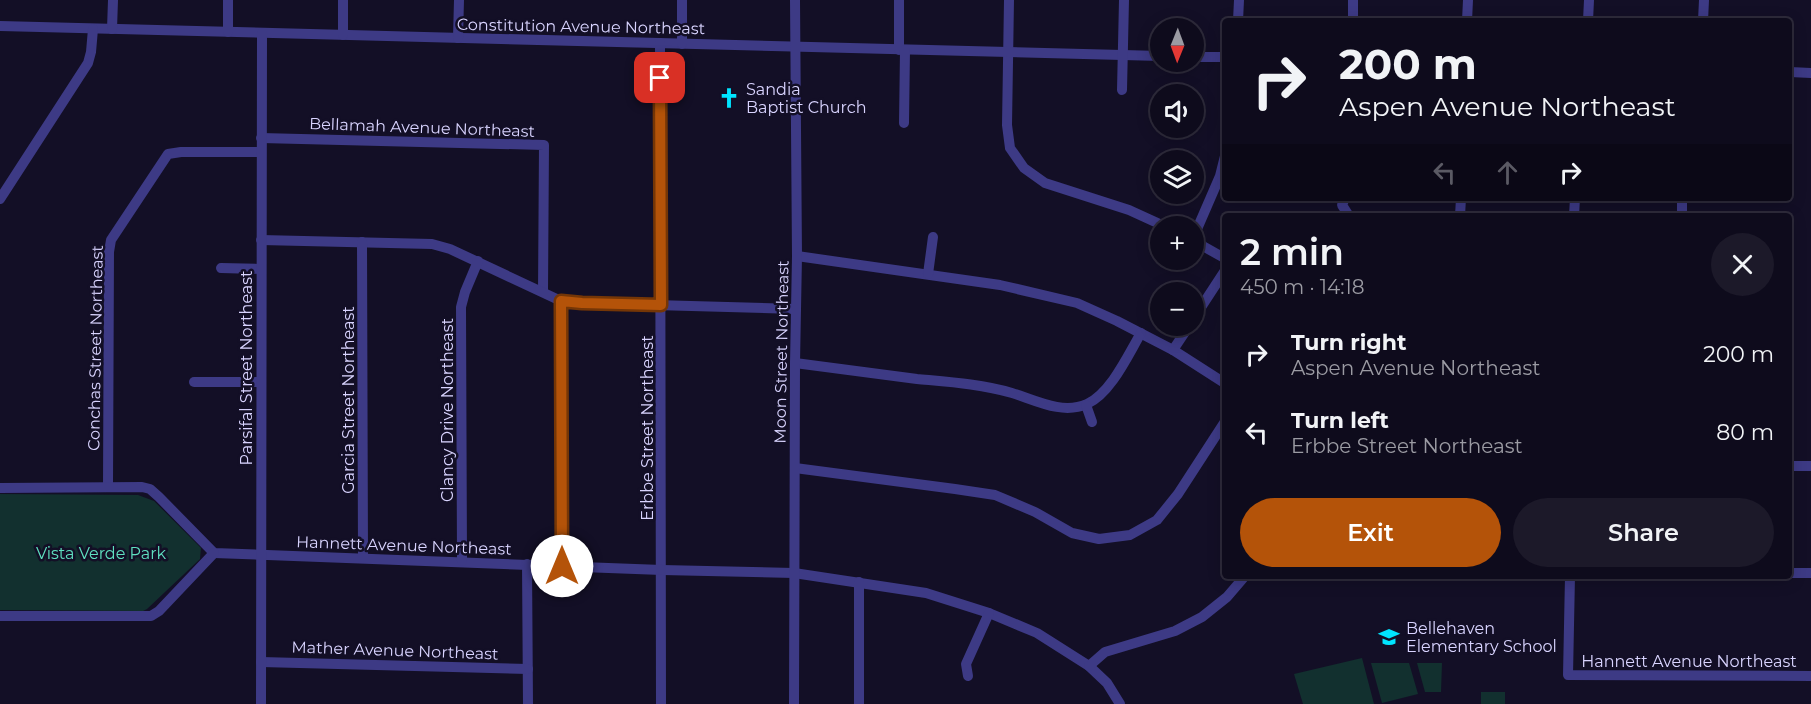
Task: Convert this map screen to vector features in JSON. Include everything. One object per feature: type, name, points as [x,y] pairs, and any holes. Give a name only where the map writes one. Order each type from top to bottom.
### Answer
[{"type":"street","points":[[112,29],[113,0]]},
{"type":"street","points":[[228,0],[228,32]]},
{"type":"street","points":[[343,0],[343,35]]},
{"type":"street","points":[[458,38],[459,0]]},
{"type":"street","points":[[682,0],[682,44]]},
{"type":"street","name":"Moon Street Northeast","points":[[794,704],[797,256],[795,0]]},
{"type":"street","points":[[899,0],[904,123]]},
{"type":"street","points":[[1009,0],[1007,125],[1010,148],[1024,168],[1045,183],[1129,210],[1150,220]]},
{"type":"street","points":[[1122,90],[1124,0]]},
{"type":"street","points":[[1238,18],[1239,0]]},
{"type":"street","points":[[1353,0],[1353,18]]},
{"type":"street","points":[[1467,18],[1468,0]]},
{"type":"street","points":[[1588,0],[1588,18]]},
{"type":"street","points":[[1704,0],[1704,18]]},
{"type":"street","name":"Constitution Avenue Northeast","points":[[0,26],[1150,56]]},
{"type":"street","points":[[0,199],[88,63],[93,28]]},
{"type":"street","name":"Parsifal Street Northeast","points":[[261,704],[262,33]]},
{"type":"street","name":"Erbbe Street Northeast","points":[[660,43],[661,704]]},
{"type":"street","points":[[1204,57],[1222,57]]},
{"type":"street","points":[[1792,72],[1811,73]]},
{"type":"street","name":"Bellamah Avenue Northeast","points":[[261,138],[544,145],[543,292]]},
{"type":"street","name":"Conchas Street Northeast","points":[[108,487],[109,252],[111,240],[168,154],[261,152]]},
{"type":"street","points":[[1203,216],[1222,168]]},
{"type":"street","points":[[928,274],[933,237]]},
{"type":"street","points":[[261,240],[432,244],[450,249],[561,301],[796,309]]},
{"type":"street","name":"Garcia Street Northeast","points":[[362,242],[363,558]]},
{"type":"street","points":[[1204,246],[1222,257]]},
{"type":"street","points":[[797,256],[1000,285],[1077,303],[1173,350],[1222,381]]},
{"type":"street","name":"Clancy Drive Northeast","points":[[462,561],[461,307],[477,261]]},
{"type":"street","points":[[221,268],[261,269]]},
{"type":"street","points":[[1204,303],[1222,275]]},
{"type":"street","points":[[561,301],[562,566]]},
{"type":"street","points":[[795,363],[963,383],[1010,392],[1048,405],[1066,408],[1086,405],[1101,394],[1115,377],[1141,333]]},
{"type":"street","points":[[1173,350],[1182,336]]},
{"type":"street","points":[[194,382],[261,382]]},
{"type":"street","points":[[1086,405],[1092,422]]},
{"type":"street","points":[[795,468],[995,495],[1035,512],[1072,533],[1099,539],[1130,535],[1156,520],[1178,494],[1222,426]]},
{"type":"street","points":[[1792,466],[1811,466]]},
{"type":"street","points":[[0,488],[142,487],[150,489],[214,553],[159,611],[151,616],[0,616]]},
{"type":"street","name":"Hannett Avenue Northeast","points":[[214,553],[794,573],[926,593],[989,613],[1036,633],[1089,666],[1107,683],[1120,704]]},
{"type":"street","points":[[527,564],[528,704]]},
{"type":"street","points":[[1792,573],[1811,573]]},
{"type":"street","points":[[1089,666],[1105,652],[1166,634],[1202,617],[1227,597],[1242,579]]},
{"type":"street","name":"Hannett Avenue Northeast","points":[[1570,579],[1568,675],[1811,676]]},
{"type":"street","points":[[859,582],[859,704]]},
{"type":"street","points":[[968,676],[966,664],[989,613]]},
{"type":"street","name":"Mather Avenue Northeast","points":[[261,662],[528,669]]},
{"type":"green space","name":"Vista Verde Park","points":[[0,494],[138,495],[154,501],[201,548],[200,559],[143,611],[0,610]]},
{"type":"green space","points":[[1362,658],[1374,704],[1303,704],[1294,674]]},
{"type":"green space","points":[[1371,663],[1409,663],[1418,694],[1382,703]]},
{"type":"green space","points":[[1417,663],[1442,663],[1441,692],[1425,692]]},
{"type":"green space","points":[[1481,692],[1505,692],[1505,704],[1481,704]]},
{"type":"place","name":"Sandia Baptist Church","points":[[729,98]]},
{"type":"place","name":"Bellehaven Elementary School","points":[[1389,637]]},
{"type":"route","points":[[562,566],[561,301],[661,305],[660,78]]}]
